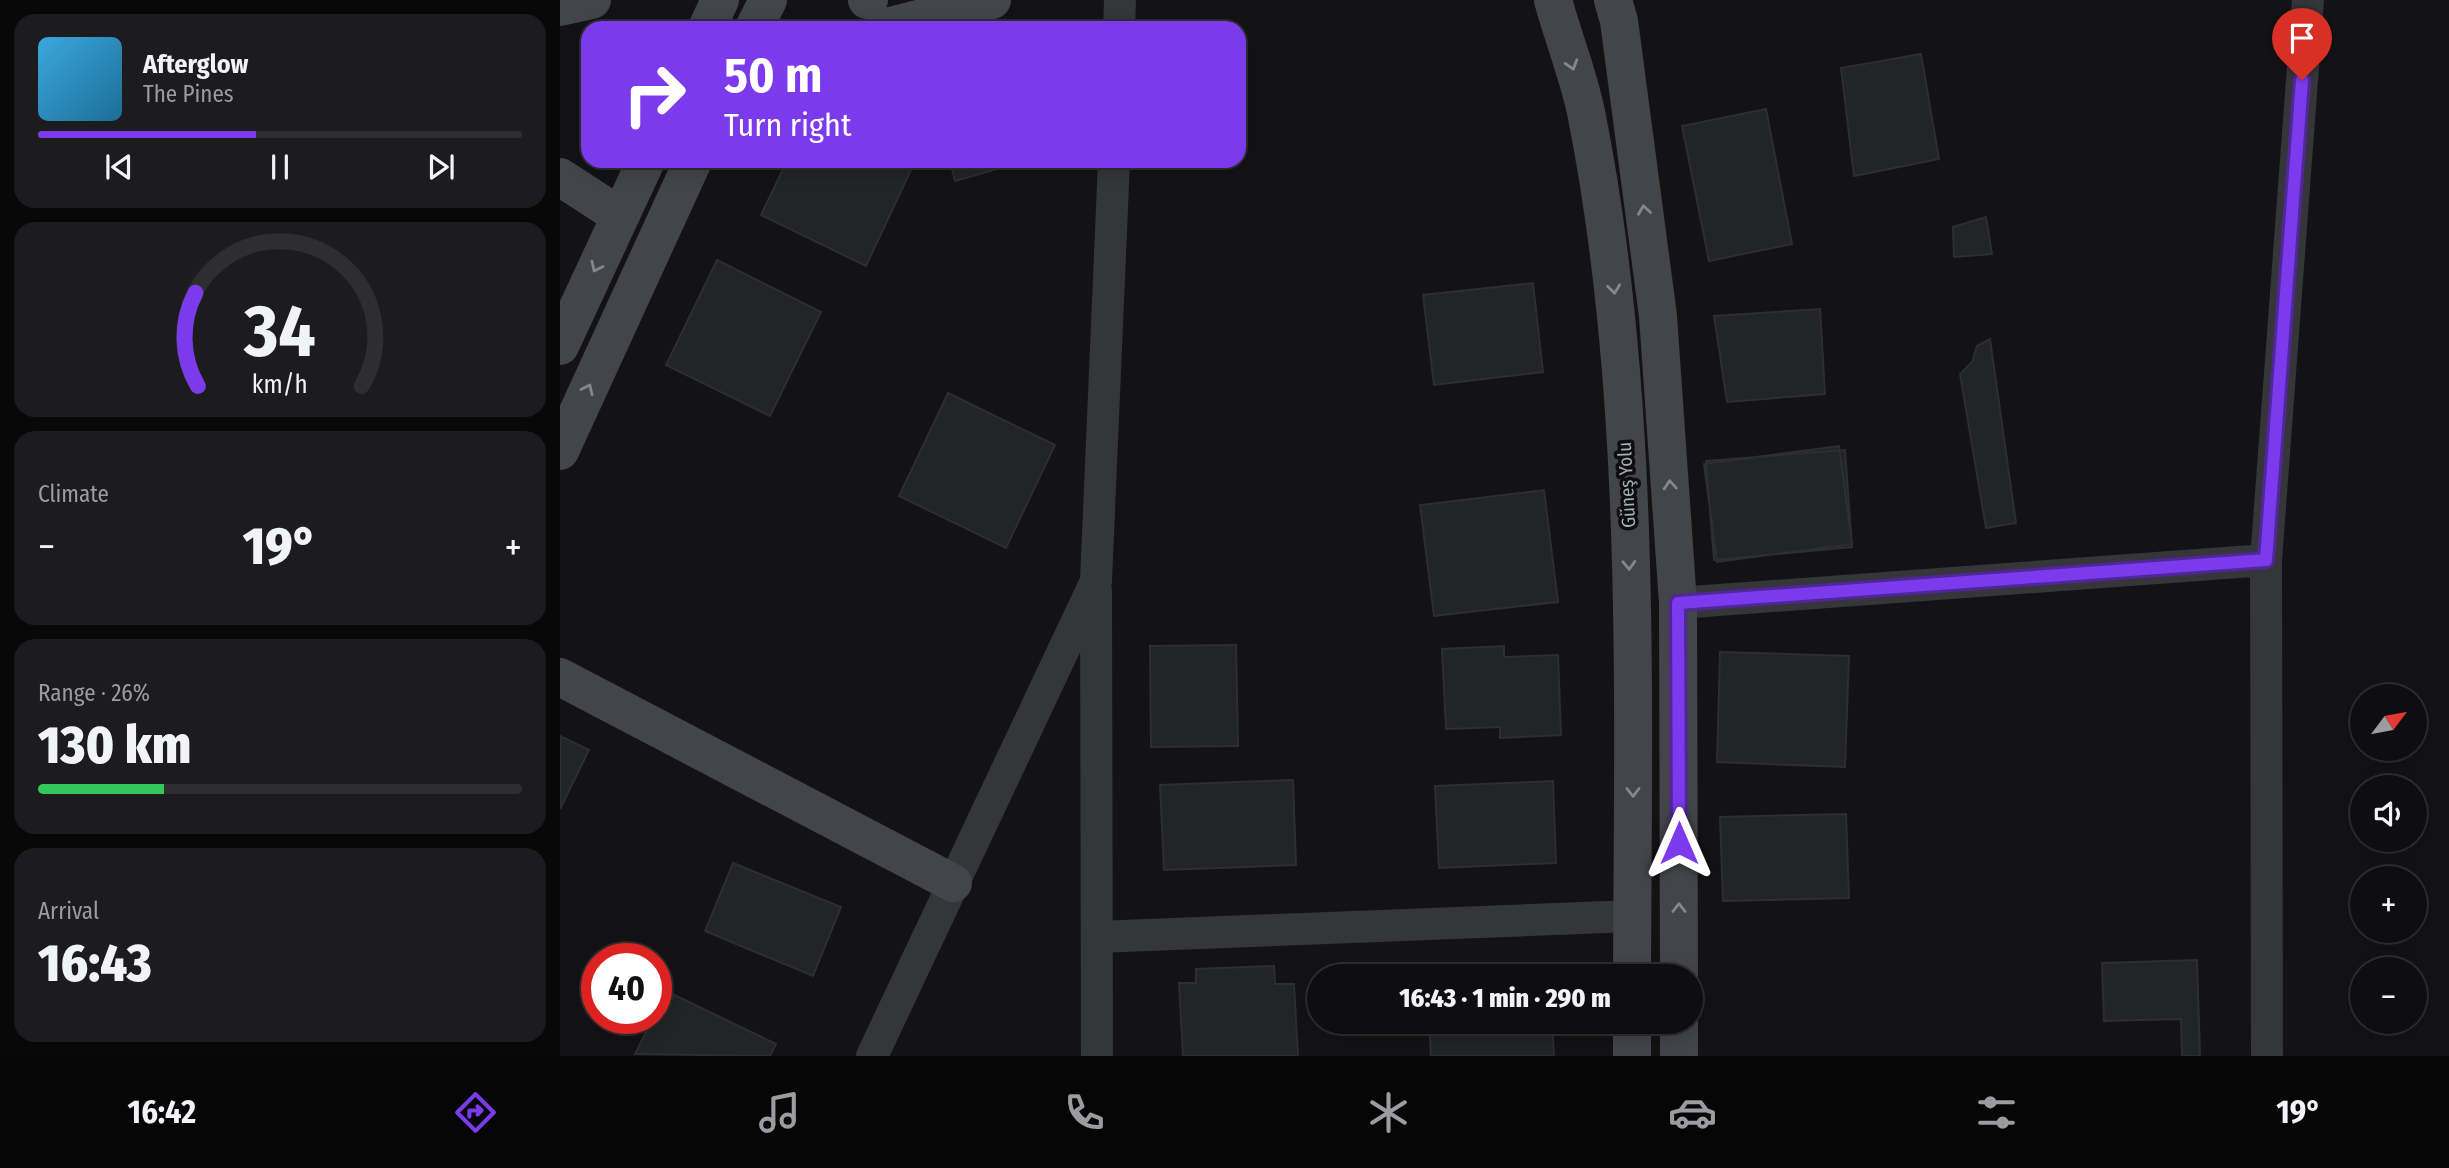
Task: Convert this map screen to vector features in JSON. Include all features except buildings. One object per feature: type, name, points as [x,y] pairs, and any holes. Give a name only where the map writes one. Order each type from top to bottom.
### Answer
[{"type":"street","points":[[560,7],[592,0]]},
{"type":"street","points":[[710,21],[720,0]]},
{"type":"street","points":[[758,21],[768,0]]},
{"type":"street","points":[[910,21],[992,0]]},
{"type":"street","points":[[1119,21],[1120,0]]},
{"type":"street","name":"Güneş Yolu","points":[[1553,0],[1585,109],[1615,293],[1633,674],[1632,964]]},
{"type":"street","points":[[1613,0],[1619,21],[1658,316],[1678,603],[1679,964]]},
{"type":"street","points":[[2267,1056],[2266,560],[2308,0]]},
{"type":"street","points":[[560,346],[643,168]]},
{"type":"street","points":[[560,451],[690,168]]},
{"type":"street","points":[[1097,1056],[1096,582],[1114,168]]},
{"type":"street","points":[[560,177],[620,216]]},
{"type":"street","points":[[1678,603],[2266,560]]},
{"type":"street","points":[[872,1056],[1096,582]]},
{"type":"street","points":[[560,677],[953,883]]},
{"type":"street","points":[[1097,937],[1632,916]]},
{"type":"street","points":[[1632,1034],[1632,1056]]},
{"type":"street","points":[[1679,1034],[1679,1056]]},
{"type":"route","points":[[1679,843],[1678,603],[2266,560],[2302,80]]}]
